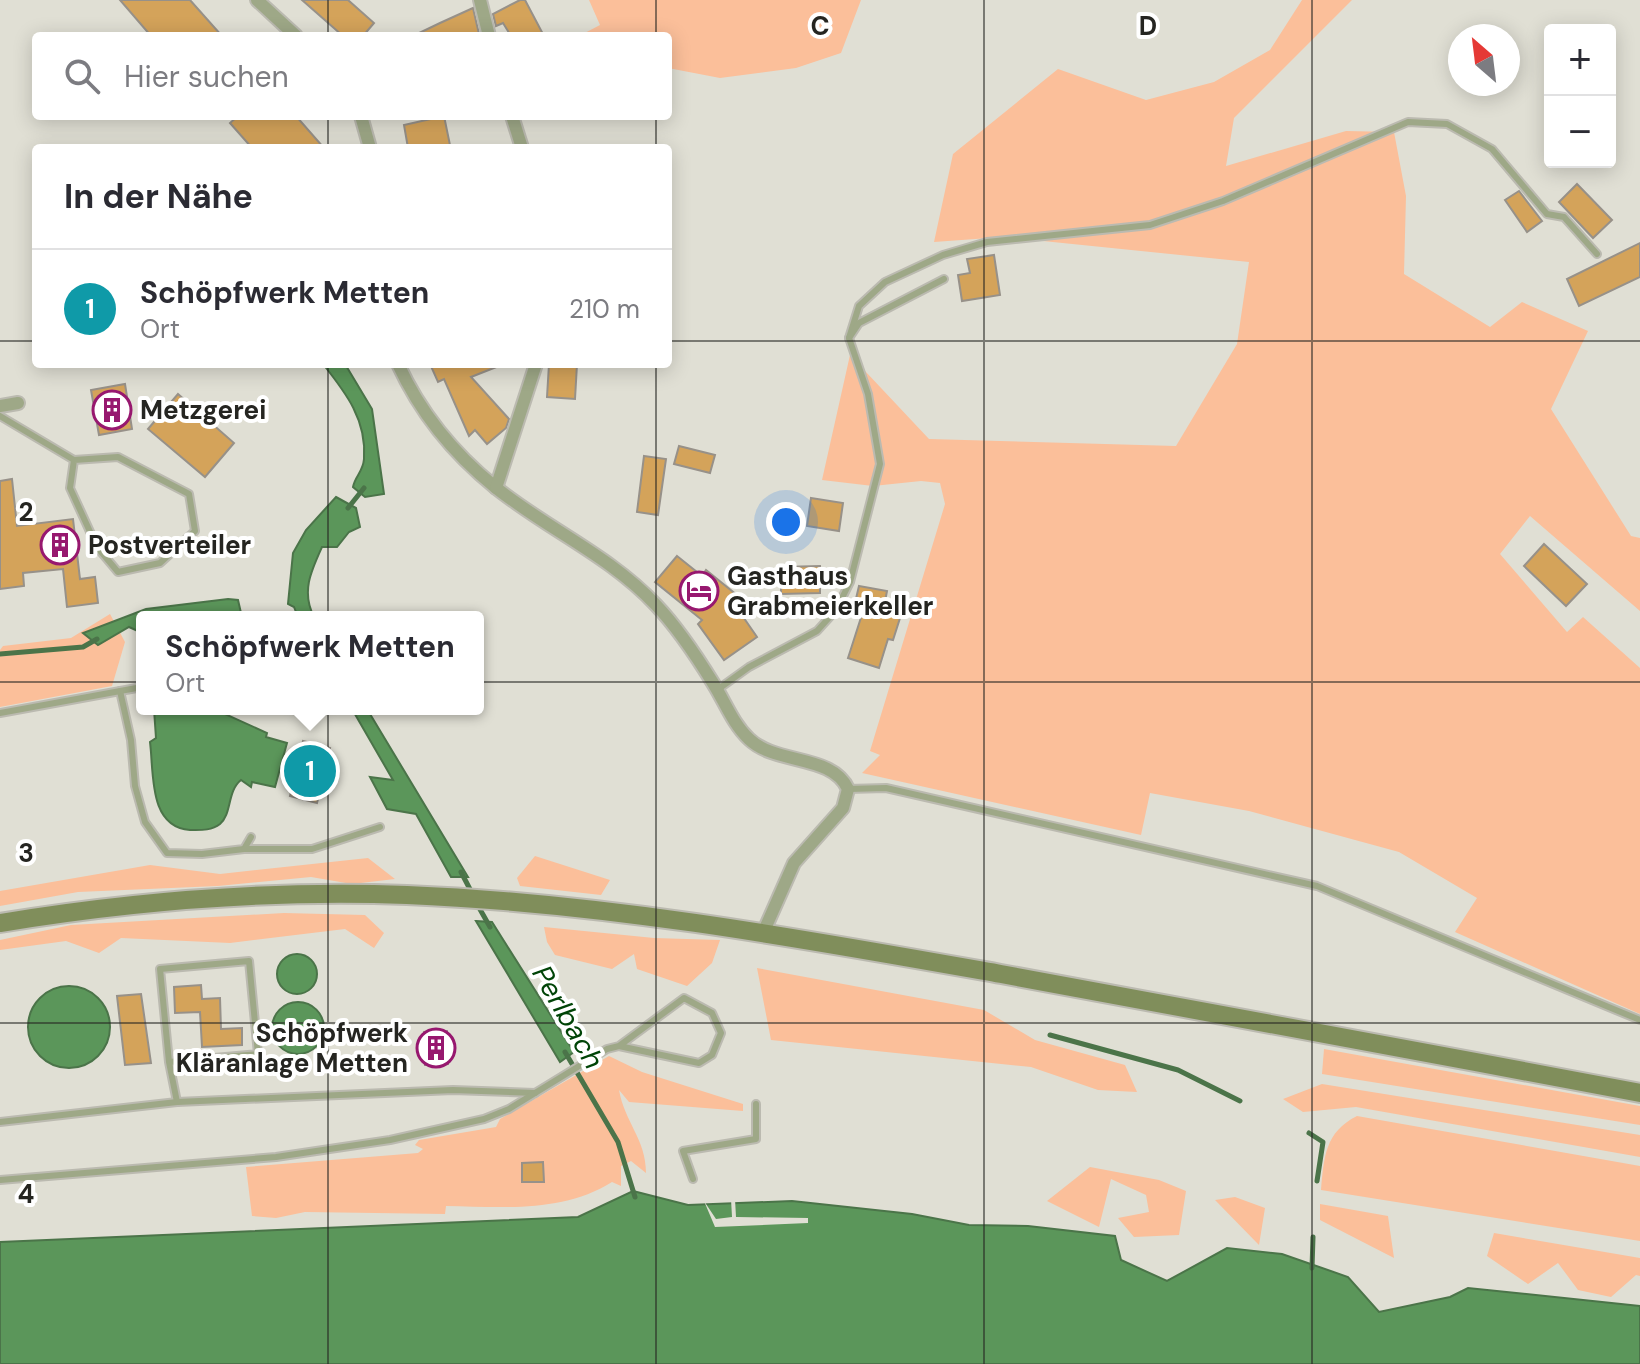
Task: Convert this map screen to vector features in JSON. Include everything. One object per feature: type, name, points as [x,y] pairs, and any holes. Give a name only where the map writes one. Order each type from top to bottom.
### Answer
[{"type":"main road","points":[[0,923],[91,908],[213,899],[407,895],[531,904],[673,919],[763,933],[1640,1093]]},
{"type":"street","points":[[257,0],[292,32]]},
{"type":"street","points":[[480,0],[488,32]]},
{"type":"street","points":[[362,120],[369,144]]},
{"type":"street","points":[[513,120],[521,144]]},
{"type":"street","points":[[400,368],[431,422],[496,488],[612,565],[657,606],[717,690],[738,727],[759,748],[841,775],[848,789],[843,808],[794,863],[763,933]]},
{"type":"street","points":[[496,488],[535,368]]},
{"type":"street","points":[[0,406],[18,403]]},
{"type":"lane","points":[[717,690],[749,667],[817,631],[836,610],[850,582],[880,464],[868,394],[849,338],[859,306],[885,282],[943,255],[987,242],[1150,225],[1223,201],[1408,122],[1447,124],[1492,149],[1547,214],[1564,217],[1597,254]]},
{"type":"lane","points":[[849,338],[859,323],[944,279]]},
{"type":"lane","points":[[0,416],[74,460],[118,457],[160,476],[189,494],[195,531],[160,563],[118,572],[97,547],[70,488],[74,460]]},
{"type":"lane","points":[[0,713],[136,688]]},
{"type":"lane","points":[[120,691],[131,740],[138,798],[145,822],[167,853],[312,849],[380,827]]},
{"type":"lane","points":[[848,789],[886,788],[1317,886],[1640,1020]]},
{"type":"lane","points":[[244,849],[251,837]]},
{"type":"lane","points":[[169,1062],[258,1054],[249,961],[160,969],[169,1062],[177,1102]]},
{"type":"lane","points":[[0,1180],[276,1157],[390,1140],[484,1119],[536,1093],[607,1049],[619,1046],[684,998],[712,1013],[721,1033],[712,1055],[699,1063],[619,1046]]},
{"type":"lane","points":[[0,1122],[177,1102],[453,1090],[536,1093]]},
{"type":"lane","points":[[693,1179],[683,1151],[756,1139],[756,1104]]},
{"type":"shaded area","points":[[589,0],[861,0],[841,53],[796,68],[720,78],[672,69],[672,32],[587,32],[600,25]]},
{"type":"shaded area","points":[[1302,0],[1352,0],[1234,118],[1226,166],[1346,131],[1394,132],[1406,196],[1404,274],[1490,327],[1522,302],[1588,331],[1551,409],[1631,536],[1640,538],[1640,611],[1530,516],[1500,554],[1567,632],[1583,617],[1640,668],[1640,1014],[1455,932],[1477,898],[1399,852],[1249,811],[1150,793],[1141,835],[862,773],[880,755],[870,751],[945,504],[940,483],[921,481],[873,486],[822,480],[850,355],[929,439],[1176,446],[1237,344],[1249,262],[1003,237],[934,242],[953,154],[1058,69],[1146,100],[1214,82],[1270,50]]},
{"type":"shaded area","points":[[326,368],[347,368],[372,409],[384,494],[365,497],[353,487],[361,471],[364,445],[358,419],[347,397]]},
{"type":"shaded area","points":[[336,497],[356,508],[360,527],[349,532],[337,547],[322,547],[311,573],[308,590],[311,611],[296,611],[288,604],[293,553],[306,530]]},
{"type":"shaded area","points":[[228,599],[238,600],[241,611],[141,611]]},
{"type":"shaded area","points":[[136,613],[136,630],[129,627],[98,645],[83,633]]},
{"type":"shaded area","points":[[110,614],[125,642],[112,686],[0,707],[0,650],[3,646],[71,638]]},
{"type":"shaded area","points":[[154,715],[227,715],[267,733],[266,737],[287,743],[275,787],[252,782],[251,787],[241,780],[220,824],[213,828],[190,830],[176,827],[160,809],[153,782],[150,742],[156,738]]},
{"type":"shaded area","points":[[355,715],[371,715],[468,877],[451,877],[416,814],[387,809],[370,777],[393,780]]},
{"type":"shaded area","points":[[535,856],[610,880],[601,895],[520,886],[517,878]]},
{"type":"shaded area","points":[[368,858],[395,879],[352,884],[311,877],[218,886],[78,892],[0,906],[0,891],[150,865],[220,874]]},
{"type":"shaded area","points":[[284,913],[365,915],[384,933],[374,948],[345,929],[230,943],[121,938],[99,953],[66,941],[0,950],[0,940],[71,925]]},
{"type":"shaded area","points":[[476,921],[492,922],[574,1052],[560,1062]]},
{"type":"shaded area","points":[[544,927],[654,938],[720,940],[712,963],[687,986],[637,969],[634,954],[612,969],[555,955],[547,942]]},
{"type":"shaded area","points":[[297,954],[311,960],[317,974],[311,988],[297,994],[283,988],[277,974],[283,960]]},
{"type":"shaded area","points":[[757,968],[984,1010],[1035,1040],[1125,1065],[1137,1092],[1098,1090],[1031,1067],[771,1040]]},
{"type":"shaded area","points":[[69,986],[85,989],[98,998],[107,1011],[110,1027],[107,1043],[98,1056],[85,1065],[69,1068],[53,1065],[40,1056],[31,1043],[28,1027],[31,1011],[40,998],[53,989]]},
{"type":"shaded area","points":[[298,1002],[316,1010],[324,1028],[316,1046],[298,1054],[280,1046],[272,1028],[280,1010]]},
{"type":"shaded area","points":[[1324,1049],[1640,1106],[1640,1125],[1322,1074]]},
{"type":"shaded area","points":[[609,1056],[642,1072],[743,1104],[743,1111],[629,1102],[619,1090],[643,1150],[646,1173],[631,1161],[621,1166],[621,1186],[612,1182],[573,1199],[532,1206],[446,1206],[445,1214],[305,1212],[276,1218],[252,1216],[246,1167],[418,1153],[423,1149],[415,1145],[419,1140],[496,1127],[500,1119]]},
{"type":"shaded area","points":[[1322,1084],[1640,1135],[1640,1157],[1356,1107],[1303,1112],[1283,1099]]},
{"type":"shaded area","points":[[1357,1116],[1640,1166],[1640,1241],[1321,1190],[1325,1156],[1332,1138],[1346,1122]]},
{"type":"shaded area","points":[[1090,1167],[1159,1180],[1186,1191],[1179,1235],[1134,1237],[1118,1218],[1149,1212],[1146,1195],[1111,1179],[1099,1227],[1047,1201]]},
{"type":"shaded area","points":[[633,1191],[688,1205],[792,1201],[912,1214],[969,1225],[1028,1226],[1115,1236],[1121,1260],[1167,1281],[1227,1248],[1282,1254],[1348,1277],[1379,1312],[1450,1297],[1468,1288],[1640,1306],[1640,1364],[0,1364],[0,1242],[578,1217]]},
{"type":"shaded area","points":[[1235,1197],[1265,1208],[1259,1245],[1215,1200]]},
{"type":"shaded area","points":[[1320,1204],[1388,1216],[1394,1258],[1320,1220]]},
{"type":"shaded area","points":[[1494,1233],[1640,1258],[1640,1276],[1636,1275],[1611,1297],[1578,1290],[1558,1263],[1528,1284],[1487,1256]]},
{"type":"pier","points":[[731,1199],[735,1199],[736,1217],[808,1218],[808,1223],[715,1227],[704,1201],[716,1219],[732,1217]]},
{"type":"building","points":[[120,0],[190,0],[218,32],[148,32]]},
{"type":"building","points":[[302,0],[348,0],[374,23],[366,32],[338,32]]},
{"type":"building","points":[[525,0],[542,32],[509,32],[503,23],[496,26],[493,14]]},
{"type":"building","points":[[473,8],[479,32],[421,32]]},
{"type":"building","points":[[233,120],[300,120],[320,144],[248,144],[230,123]]},
{"type":"building","points":[[445,120],[450,144],[407,144],[404,125]]},
{"type":"building","points":[[1577,184],[1612,220],[1593,238],[1559,202]]},
{"type":"building","points":[[1519,191],[1542,221],[1527,232],[1505,200]]},
{"type":"building","points":[[1640,243],[1640,277],[1579,306],[1567,279]]},
{"type":"building","points":[[994,255],[1000,295],[962,301],[958,275],[970,273],[967,259]]},
{"type":"building","points":[[432,368],[494,368],[471,377],[509,419],[506,428],[487,444],[475,430],[469,436],[444,379],[438,382]]},
{"type":"building","points":[[549,368],[577,368],[575,399],[547,397]]},
{"type":"building","name":"Metzgerei","points":[[125,384],[132,429],[99,435],[91,390]]},
{"type":"building","points":[[178,394],[234,443],[205,477],[148,429]]},
{"type":"building","points":[[679,446],[715,455],[710,473],[674,464]]},
{"type":"building","points":[[644,456],[666,459],[658,515],[637,512]]},
{"type":"building","points":[[12,479],[17,526],[73,519],[80,579],[95,577],[98,603],[67,607],[63,569],[23,573],[24,586],[0,589],[0,481]]},
{"type":"building","points":[[811,498],[843,503],[839,531],[807,526]]},
{"type":"building","points":[[1544,544],[1587,584],[1566,606],[1524,566]]},
{"type":"building","name":"Gasthaus Grabmeierkeller","points":[[677,556],[702,576],[706,570],[743,600],[737,608],[757,637],[724,660],[698,624],[702,620],[655,582]]},
{"type":"building","points":[[820,566],[820,593],[781,594],[781,567]]},
{"type":"building","points":[[859,586],[887,591],[883,612],[900,618],[893,640],[888,639],[879,668],[848,658],[865,605],[855,603]]},
{"type":"building","points":[[303,741],[330,748],[317,803],[290,796]]},
{"type":"building","points":[[201,985],[202,999],[220,998],[221,1029],[242,1028],[242,1045],[202,1047],[200,1012],[175,1013],[174,987]]},
{"type":"building","points":[[141,994],[151,1063],[125,1065],[117,996]]},
{"type":"building","name":"Schöpfwerk Kläranlage Metten","points":[[447,1031],[448,1064],[425,1065],[424,1032]]},
{"type":"building","points":[[543,1162],[544,1182],[522,1182],[522,1163]]},
{"type":"waterway","name":"Perlbach","points":[[348,508],[364,488]]},
{"type":"waterway","points":[[0,654],[83,647],[97,639]]},
{"type":"waterway","name":"Perlbach","points":[[461,872],[473,895]]},
{"type":"waterway","name":"Perlbach","points":[[477,904],[490,927]]},
{"type":"waterway","points":[[1050,1035],[1178,1070],[1240,1101]]},
{"type":"waterway","name":"Perlbach","points":[[565,1052],[618,1142],[635,1197]]},
{"type":"waterway","points":[[1309,1133],[1323,1142],[1317,1181]]},
{"type":"waterway","points":[[1312,1268],[1313,1237]]},
{"type":"place","name":"Metzgerei","points":[[112,410]]},
{"type":"place","name":"Postverteiler","points":[[60,545]]},
{"type":"place","name":"Gasthaus Grabmeierkeller","points":[[699,591]]},
{"type":"place","name":"Schöpfwerk Metten","points":[[310,771]]},
{"type":"place","name":"Schöpfwerk Kläranlage Metten","points":[[436,1048]]}]
